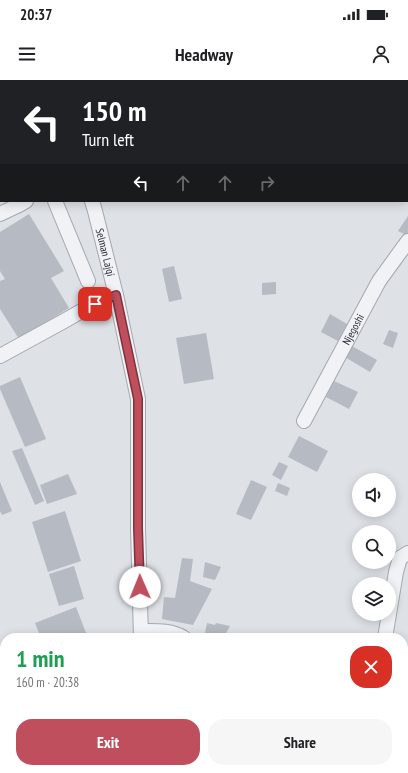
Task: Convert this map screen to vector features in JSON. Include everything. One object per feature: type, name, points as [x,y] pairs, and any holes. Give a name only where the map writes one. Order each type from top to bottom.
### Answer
[{"type":"street","points":[[0,214],[24,202]]},
{"type":"street","points":[[55,202],[88,281]]},
{"type":"street","name":"Selman Lajqi","points":[[92,202],[116,295],[138,399],[138,528],[141,633]]},
{"type":"street","name":"Njegoshi","points":[[304,421],[379,281],[408,241]]},
{"type":"street","points":[[0,356],[85,309],[116,295]]},
{"type":"street","points":[[386,633],[396,572],[400,558],[408,553]]},
{"type":"street","points":[[147,633],[160,631],[172,633]]},
{"type":"building","points":[[29,214],[64,271],[51,278],[69,308],[19,339],[0,309],[0,281],[5,279],[0,271],[0,232]]},
{"type":"building","points":[[408,216],[408,236],[398,231]]},
{"type":"building","points":[[174,266],[182,299],[169,302],[162,269]]},
{"type":"building","points":[[276,282],[276,294],[262,295],[262,283]]},
{"type":"building","points":[[330,314],[347,324],[338,341],[321,332]]},
{"type":"building","points":[[389,330],[398,333],[393,348],[383,344]]},
{"type":"building","points":[[206,333],[214,379],[184,384],[176,338]]},
{"type":"building","points":[[350,345],[377,360],[370,372],[343,356]]},
{"type":"building","points":[[20,377],[46,439],[25,447],[0,389],[0,386]]},
{"type":"building","points":[[334,381],[358,392],[349,409],[326,397]]},
{"type":"building","points":[[299,436],[328,451],[317,472],[288,457]]},
{"type":"building","points":[[22,448],[44,501],[35,505],[12,451]]},
{"type":"building","points":[[279,462],[288,466],[281,480],[272,475]]},
{"type":"building","points":[[68,474],[77,494],[47,504],[40,485]]},
{"type":"building","points":[[251,480],[267,487],[251,520],[236,514]]},
{"type":"building","points":[[0,482],[12,511],[2,515],[0,511]]},
{"type":"building","points":[[278,483],[290,488],[287,496],[275,491]]},
{"type":"building","points":[[65,511],[81,561],[48,572],[32,522]]},
{"type":"building","points":[[182,558],[193,559],[190,581],[212,589],[193,625],[162,619],[164,597],[175,598]]},
{"type":"building","points":[[205,562],[221,567],[215,580],[203,577]]},
{"type":"building","points":[[74,566],[84,599],[59,606],[49,574]]},
{"type":"building","points":[[76,607],[86,633],[39,633],[35,623]]},
{"type":"building","points":[[207,623],[230,626],[226,633],[205,633]]},
{"type":"route","points":[[95,304],[116,295],[138,399],[138,528],[140,587]]}]
